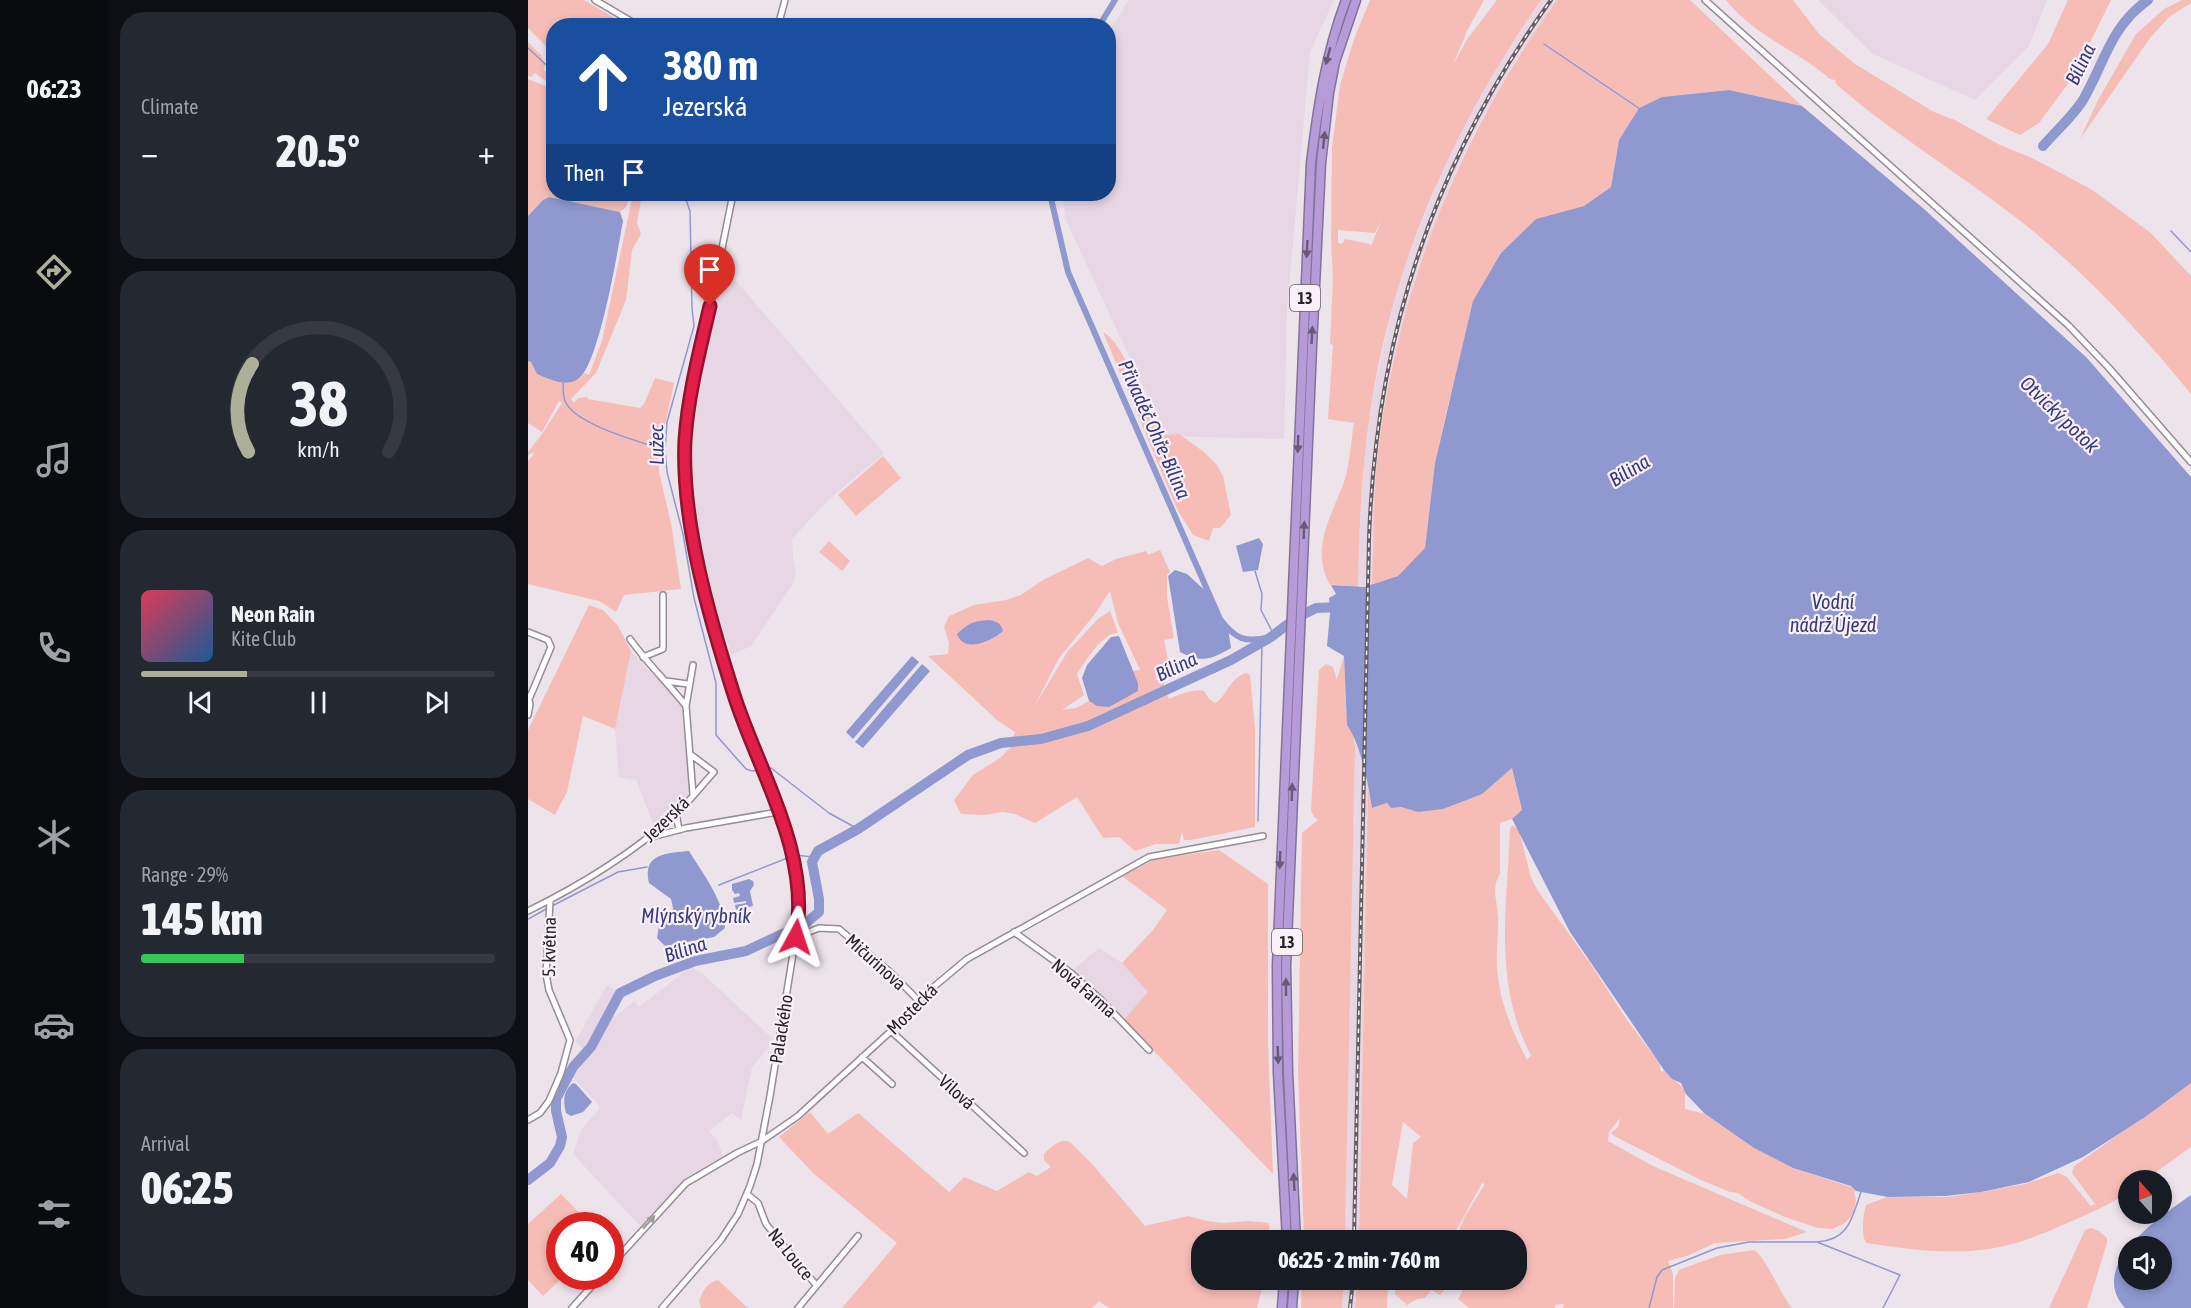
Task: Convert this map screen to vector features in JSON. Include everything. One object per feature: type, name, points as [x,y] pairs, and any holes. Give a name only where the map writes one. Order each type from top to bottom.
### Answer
[{"type":"highway","name":"13","points":[[1287,1230],[1276,1008],[1280,848],[1311,163],[1320,93],[1327,60],[1346,0]]},
{"type":"highway","name":"13","points":[[1296,1230],[1288,1072],[1286,966],[1298,643],[1321,163],[1335,62],[1356,0]]},
{"type":"highway","points":[[1282,1308],[1283,1290]]},
{"type":"highway","points":[[1292,1308],[1293,1290]]},
{"type":"street","points":[[595,0],[625,18]]},
{"type":"street","points":[[780,18],[785,0]]},
{"type":"street","points":[[1705,0],[2068,325],[2191,462]]},
{"type":"street","points":[[1713,0],[1716,10]]},
{"type":"street","name":"Palackého","points":[[662,1308],[721,1240],[738,1214],[747,1194],[762,1141],[798,923],[798,893],[793,856],[736,699],[698,561],[688,506],[685,439],[694,382],[732,201]]},
{"type":"street","points":[[643,657],[663,649],[663,595]]},
{"type":"street","points":[[528,632],[548,640],[551,647],[529,697],[528,715]]},
{"type":"street","points":[[630,639],[686,706]]},
{"type":"street","name":"Jezerská","points":[[528,911],[549,901],[647,839],[693,794],[686,706],[693,664]]},
{"type":"street","points":[[666,681],[688,684]]},
{"type":"street","points":[[690,754],[714,772],[693,794]]},
{"type":"street","points":[[647,839],[679,830],[778,812]]},
{"type":"street","points":[[676,813],[679,830]]},
{"type":"street","name":"Mostecká","points":[[624,1251],[686,1182],[762,1141],[798,1116],[967,959],[1149,857],[1263,836]]},
{"type":"street","name":"5. května","points":[[528,1120],[540,1113],[549,1101],[561,1073],[570,1040],[549,990],[546,974],[549,901]]},
{"type":"street","name":"Mičurinova","points":[[796,937],[819,928],[839,929],[920,1001]]},
{"type":"street","name":"Nová Farma","points":[[1014,932],[1085,986],[1149,1050]]},
{"type":"street","name":"Vilová","points":[[891,1031],[1024,1153]]},
{"type":"street","points":[[862,1057],[892,1084]]},
{"type":"street","name":"Na Louce","points":[[747,1194],[758,1203],[766,1224],[816,1285]]},
{"type":"street","name":"Na Louce","points":[[798,1308],[858,1236]]},
{"type":"street","points":[[572,1308],[588,1290]]},
{"type":"shaded area","points":[[528,0],[584,0],[615,18],[546,18],[546,47],[528,28]]},
{"type":"shaded area","points":[[1129,0],[1334,0],[1310,52],[1287,310],[1284,439],[1166,436],[1065,218],[1064,201],[1116,201],[1116,21]]},
{"type":"shaded area","points":[[1370,0],[1484,0],[1467,31],[1453,65],[1468,38],[1497,0],[1541,0],[1510,46],[1456,143],[1412,245],[1395,297],[1381,351],[1365,451],[1358,587],[1330,585],[1322,558],[1325,531],[1347,472],[1354,423],[1328,419],[1333,345],[1330,344],[1333,280],[1332,148],[1340,85],[1354,39]],"holes":[[[1382,219],[1371,246],[1345,239],[1342,244],[1338,243],[1338,230],[1375,233]]]},
{"type":"shaded area","points":[[1541,0],[1557,0],[1514,63],[1476,129],[1454,175],[1419,266],[1393,360],[1378,455],[1373,540],[1359,1230],[1345,1230],[1359,540],[1371,405],[1390,316],[1406,262],[1442,170],[1488,80]]},
{"type":"shaded area","points":[[1557,0],[1690,0],[1802,106],[1729,90],[1662,97],[1639,108],[1619,140],[1611,187],[1584,206],[1536,219],[1450,397],[1435,463],[1425,548],[1398,576],[1372,584],[1378,452],[1401,330],[1418,271],[1463,159],[1522,52]]},
{"type":"shaded area","points":[[1726,0],[1793,0],[1819,34],[1855,64],[1934,112],[1955,120],[2000,145],[2032,158],[2091,189],[2151,233],[2191,276],[2191,394],[2116,309],[2033,231],[1860,104],[1836,84],[1835,80],[1830,79],[1762,33]]},
{"type":"shaded area","points":[[1818,0],[2047,0],[2029,46],[1975,100],[1873,54]]},
{"type":"shaded area","points":[[2068,0],[2111,0],[2073,77],[2039,123],[2020,135],[1988,120],[1987,118],[2048,44]]},
{"type":"shaded area","points":[[2182,0],[2191,0],[2191,3],[2169,17],[2150,38],[2080,139],[2098,100],[2136,34],[2164,9]]},
{"type":"shaded area","points":[[528,42],[541,55],[545,66],[543,69],[546,72],[546,81],[535,73],[531,77],[528,76]]},
{"type":"shaded area","points":[[528,79],[546,86],[546,198],[528,216]]},
{"type":"shaded area","points":[[568,201],[628,201],[626,207],[620,212]]},
{"type":"shaded area","points":[[632,201],[641,201],[637,223],[641,234],[632,250],[626,300],[596,373],[571,399],[574,403],[578,398],[587,397],[640,408],[655,378],[674,383],[659,453],[659,472],[671,523],[681,589],[624,595],[616,612],[599,601],[528,584],[528,461],[534,454],[531,453],[528,456],[528,452],[542,434],[562,403],[559,401],[542,432],[528,423],[528,361],[531,361],[537,374],[562,383],[575,382],[584,373],[589,375],[602,341]]},
{"type":"shaded area","points":[[731,275],[884,453],[827,501],[792,539],[796,571],[794,582],[751,646],[732,655],[716,611],[705,563],[698,529],[691,467],[693,419],[699,379],[718,294]]},
{"type":"shaded area","points":[[1103,332],[1120,351],[1145,403],[1166,435],[1179,434],[1204,452],[1217,465],[1223,476],[1231,515],[1220,528],[1213,528],[1209,541],[1193,535],[1177,509]]},
{"type":"shaded area","points":[[883,456],[901,478],[856,516],[838,495]]},
{"type":"shaded area","points":[[829,541],[850,561],[842,571],[819,552]]},
{"type":"shaded area","points":[[1160,550],[1170,572],[1167,575],[1167,597],[1174,638],[1164,640],[1171,676],[1154,679],[1163,682],[1169,699],[1186,692],[1204,691],[1215,703],[1235,679],[1246,673],[1250,675],[1255,728],[1255,827],[1191,840],[1184,840],[1182,832],[1179,844],[1156,844],[1135,851],[1119,837],[1103,838],[1077,797],[1035,823],[1015,814],[1003,812],[984,815],[961,814],[954,800],[973,775],[1000,758],[1010,748],[1015,732],[997,720],[928,656],[948,654],[949,643],[944,627],[949,616],[974,605],[1021,595],[1043,580],[1088,558],[1102,566],[1116,559],[1146,551],[1148,555]],"holes":[[[1110,591],[1118,623],[1140,670],[1133,671],[1138,683],[1097,706],[1089,701],[1076,708],[1062,710],[1084,695],[1077,674],[1090,655],[1106,637],[1118,633],[1110,611],[1099,618],[1068,651],[1034,707],[1059,658],[1095,614]]]},
{"type":"shaded area","points":[[589,605],[603,610],[618,626],[631,651],[615,729],[583,716],[567,792],[555,815],[528,799],[528,730]]},
{"type":"shaded area","points":[[631,651],[682,708],[690,793],[671,813],[654,826],[636,780],[619,777],[615,729]]},
{"type":"shaded area","points":[[1344,655],[1347,725],[1353,733],[1355,747],[1345,1230],[1304,1230],[1298,1072],[1302,833],[1318,820],[1311,810],[1319,670],[1326,664],[1333,667],[1337,680]]},
{"type":"shaded area","points":[[1512,768],[1522,811],[1512,819],[1500,823],[1500,874],[1495,889],[1498,921],[1497,967],[1500,991],[1507,1015],[1527,1060],[1531,1055],[1519,1028],[1511,1001],[1505,944],[1512,825],[1519,830],[1531,878],[1538,891],[1660,1064],[1661,1072],[1664,1070],[1685,1090],[1685,1109],[1706,1114],[1754,1148],[1793,1168],[1854,1188],[1856,1201],[1853,1214],[1845,1223],[1832,1229],[1818,1228],[1785,1217],[1751,1202],[1738,1193],[1701,1180],[1614,1136],[1611,1133],[1618,1127],[1620,1118],[1609,1132],[1608,1141],[1653,1166],[1807,1232],[1785,1239],[1715,1243],[1687,1256],[1668,1261],[1673,1274],[1673,1308],[1563,1308],[1564,1304],[1555,1305],[1555,1308],[1469,1308],[1458,1299],[1461,1290],[1527,1290],[1527,1230],[1459,1230],[1485,1184],[1482,1183],[1456,1230],[1359,1230],[1368,787],[1372,808],[1387,803],[1391,808],[1401,807],[1418,812],[1481,794]],"holes":[[[1403,1122],[1421,1137],[1413,1143],[1407,1199],[1392,1185]]]},
{"type":"shaded area","points":[[1219,850],[1268,884],[1268,1043],[1273,1174],[1124,1020],[1148,992],[1122,963],[1153,930],[1167,910],[1122,876],[1156,859]]},
{"type":"shaded area","points":[[1099,948],[1122,963],[1148,992],[1124,1020],[1071,972]]},
{"type":"shaded area","points":[[691,967],[704,975],[772,1038],[771,1044],[752,1067],[741,1120],[732,1113],[709,1131],[717,1140],[723,1156],[688,1176],[640,1226],[573,1154],[581,1130],[600,1108],[572,1076],[598,1042],[612,1015],[615,1017],[634,1001],[639,1007]]},
{"type":"shaded area","points":[[607,985],[618,991],[584,1049],[575,1042]]},
{"type":"shaded area","points":[[2191,1083],[2191,1147],[2159,1170],[2118,1170],[2118,1198],[2101,1208],[2032,1238],[1991,1249],[1937,1251],[1901,1248],[1866,1243],[1863,1235],[1866,1205],[1887,1197],[1948,1197],[2025,1184],[2058,1173],[2067,1177],[2091,1206],[2095,1204],[2072,1173],[2074,1166]]},
{"type":"shaded area","points":[[810,1112],[828,1134],[858,1113],[949,1192],[964,1177],[997,1191],[1029,1172],[1037,1176],[1051,1167],[1044,1160],[1044,1154],[1056,1144],[1063,1141],[1070,1142],[1093,1165],[1145,1226],[1188,1216],[1223,1223],[1248,1221],[1269,1223],[1269,1230],[1191,1230],[1191,1290],[1262,1290],[1257,1308],[1109,1308],[1099,1301],[1092,1308],[842,1308],[897,1243],[813,1173],[779,1137]]},
{"type":"shaded area","points":[[561,1194],[578,1212],[546,1212],[546,1290],[549,1290],[543,1296],[528,1280],[528,1224]]},
{"type":"shaded area","points":[[2091,1228],[2107,1238],[2107,1243],[2087,1308],[2049,1308],[2085,1230]]},
{"type":"shaded area","points":[[1754,1250],[1763,1260],[1792,1308],[1674,1308],[1675,1278],[1679,1270],[1720,1255]]},
{"type":"shaded area","points":[[718,1280],[748,1308],[701,1308],[699,1301],[704,1291],[708,1285]]},
{"type":"shaded area","points":[[1302,1290],[1343,1290],[1342,1308],[1301,1308]]},
{"type":"shaded area","points":[[1343,1290],[1356,1290],[1355,1308],[1342,1308]]},
{"type":"shaded area","points":[[1356,1290],[1388,1290],[1387,1308],[1355,1308]]},
{"type":"shaded area","points":[[1395,1290],[1431,1290],[1425,1298],[1417,1299],[1407,1305],[1395,1294]]},
{"type":"shaded area","points":[[1431,1290],[1444,1290],[1440,1295]]},
{"type":"water","name":"Vodní nádrž Újezd","points":[[1729,90],[1802,106],[1924,209],[2087,358],[2191,477],[2191,1083],[2145,1117],[2083,1157],[2029,1182],[1981,1192],[1945,1196],[1888,1197],[1856,1191],[1851,1186],[1793,1168],[1754,1148],[1704,1113],[1686,1094],[1681,1083],[1672,1079],[1664,1070],[1570,932],[1512,819],[1522,810],[1512,768],[1482,794],[1443,809],[1418,812],[1401,807],[1391,808],[1387,803],[1372,808],[1360,753],[1347,725],[1344,656],[1327,646],[1329,598],[1336,594],[1331,585],[1364,587],[1398,576],[1425,548],[1435,463],[1473,301],[1501,253],[1536,219],[1584,206],[1611,187],[1619,140],[1639,108],[1662,97]]},
{"type":"water","points":[[543,200],[568,201],[620,212],[623,221],[612,280],[593,354],[585,371],[577,380],[567,383],[557,382],[537,374],[531,362],[528,361],[528,216]]},
{"type":"water","points":[[1259,538],[1263,544],[1258,570],[1243,572],[1236,546]]},
{"type":"water","points":[[1175,570],[1187,574],[1209,594],[1220,619],[1228,629],[1231,648],[1206,659],[1194,658],[1180,652],[1168,576]]},
{"type":"water","points":[[990,620],[998,623],[1003,631],[985,642],[966,643],[957,634],[972,623]]},
{"type":"water","points":[[1119,636],[1138,683],[1138,691],[1109,707],[1097,706],[1089,701],[1082,678],[1087,665],[1111,637]]},
{"type":"water","points":[[912,656],[919,662],[853,739],[846,732]]},
{"type":"water","points":[[922,664],[930,671],[863,748],[855,742]]},
{"type":"water","name":"Mlýnský rybník","points":[[689,851],[717,897],[725,928],[714,937],[665,946],[657,938],[660,918],[671,917],[673,908],[671,899],[649,883],[649,866],[664,854]]},
{"type":"water","points":[[749,879],[754,885],[750,891],[753,906],[736,910],[735,905],[746,903],[746,901],[734,903],[733,898],[740,896],[732,890],[732,884]]},
{"type":"water","points":[[573,1083],[592,1102],[583,1112],[571,1116],[566,1113],[564,1100],[567,1089]]},
{"type":"water","points":[[2191,1195],[2191,1308],[2125,1308],[2115,1292],[2115,1275],[2118,1267],[2118,1290],[2172,1290],[2172,1236],[2140,1236],[2153,1224],[2172,1224],[2172,1209]]},
{"type":"waterway","name":"Přivaděč Ohře-Bílina","points":[[1104,18],[1115,0]]},
{"type":"waterway","name":"Bílina","points":[[2043,146],[2083,100],[2117,33],[2135,10],[2148,0]]},
{"type":"waterway","points":[[1544,44],[1640,109]]},
{"type":"waterway","name":"Lužec","points":[[528,48],[546,65]]},
{"type":"waterway","name":"Lužec","points":[[686,201],[690,211],[694,326],[667,422],[665,450],[667,472],[683,534],[694,598],[716,683],[716,735],[746,769],[759,770]]},
{"type":"waterway","name":"Přivaděč Ohře-Bílina","points":[[1052,201],[1068,272],[1220,619],[1236,636],[1254,640],[1271,637]]},
{"type":"waterway","points":[[2171,231],[2191,252]]},
{"type":"waterway","points":[[563,383],[565,401],[581,418],[625,437],[665,450]]},
{"type":"waterway","points":[[1255,571],[1262,594],[1261,610],[1274,635]]},
{"type":"waterway","name":"Lužec","points":[[528,1180],[550,1163],[560,1146],[562,1137],[556,1111],[556,1099],[573,1067],[591,1047],[620,993],[655,976],[695,961],[746,951],[806,923],[819,912],[819,899],[812,862],[818,851],[858,829],[968,755],[1001,743],[1041,739],[1088,726],[1231,660],[1271,637],[1296,618],[1316,608],[1342,607]]},
{"type":"waterway","points":[[1258,821],[1262,643]]},
{"type":"waterway","name":"Lužec","points":[[764,769],[771,768],[829,813],[858,829]]},
{"type":"waterway","points":[[795,855],[813,857]]},
{"type":"waterway","points":[[719,885],[790,857]]},
{"type":"waterway","points":[[552,906],[618,872],[647,867]]},
{"type":"waterway","points":[[528,919],[548,908]]},
{"type":"waterway","points":[[1861,1192],[1852,1219],[1843,1232],[1836,1237],[1817,1242],[1900,1275],[1883,1308]]},
{"type":"waterway","points":[[1649,1308],[1657,1277],[1662,1270],[1717,1248],[1749,1242],[1817,1242]]},
{"type":"railway","points":[[1354,1230],[1369,539],[1374,465],[1384,393],[1398,323],[1418,256],[1443,190],[1473,125],[1509,62],[1551,0]]},
{"type":"railway","points":[[1350,1308],[1352,1290]]},
{"type":"route","points":[[710,306],[685,439],[688,506],[698,561],[731,684],[791,846],[798,893],[796,937]]},
{"type":"water label","name":"Otvický potok","points":[[2060,414]]}]
